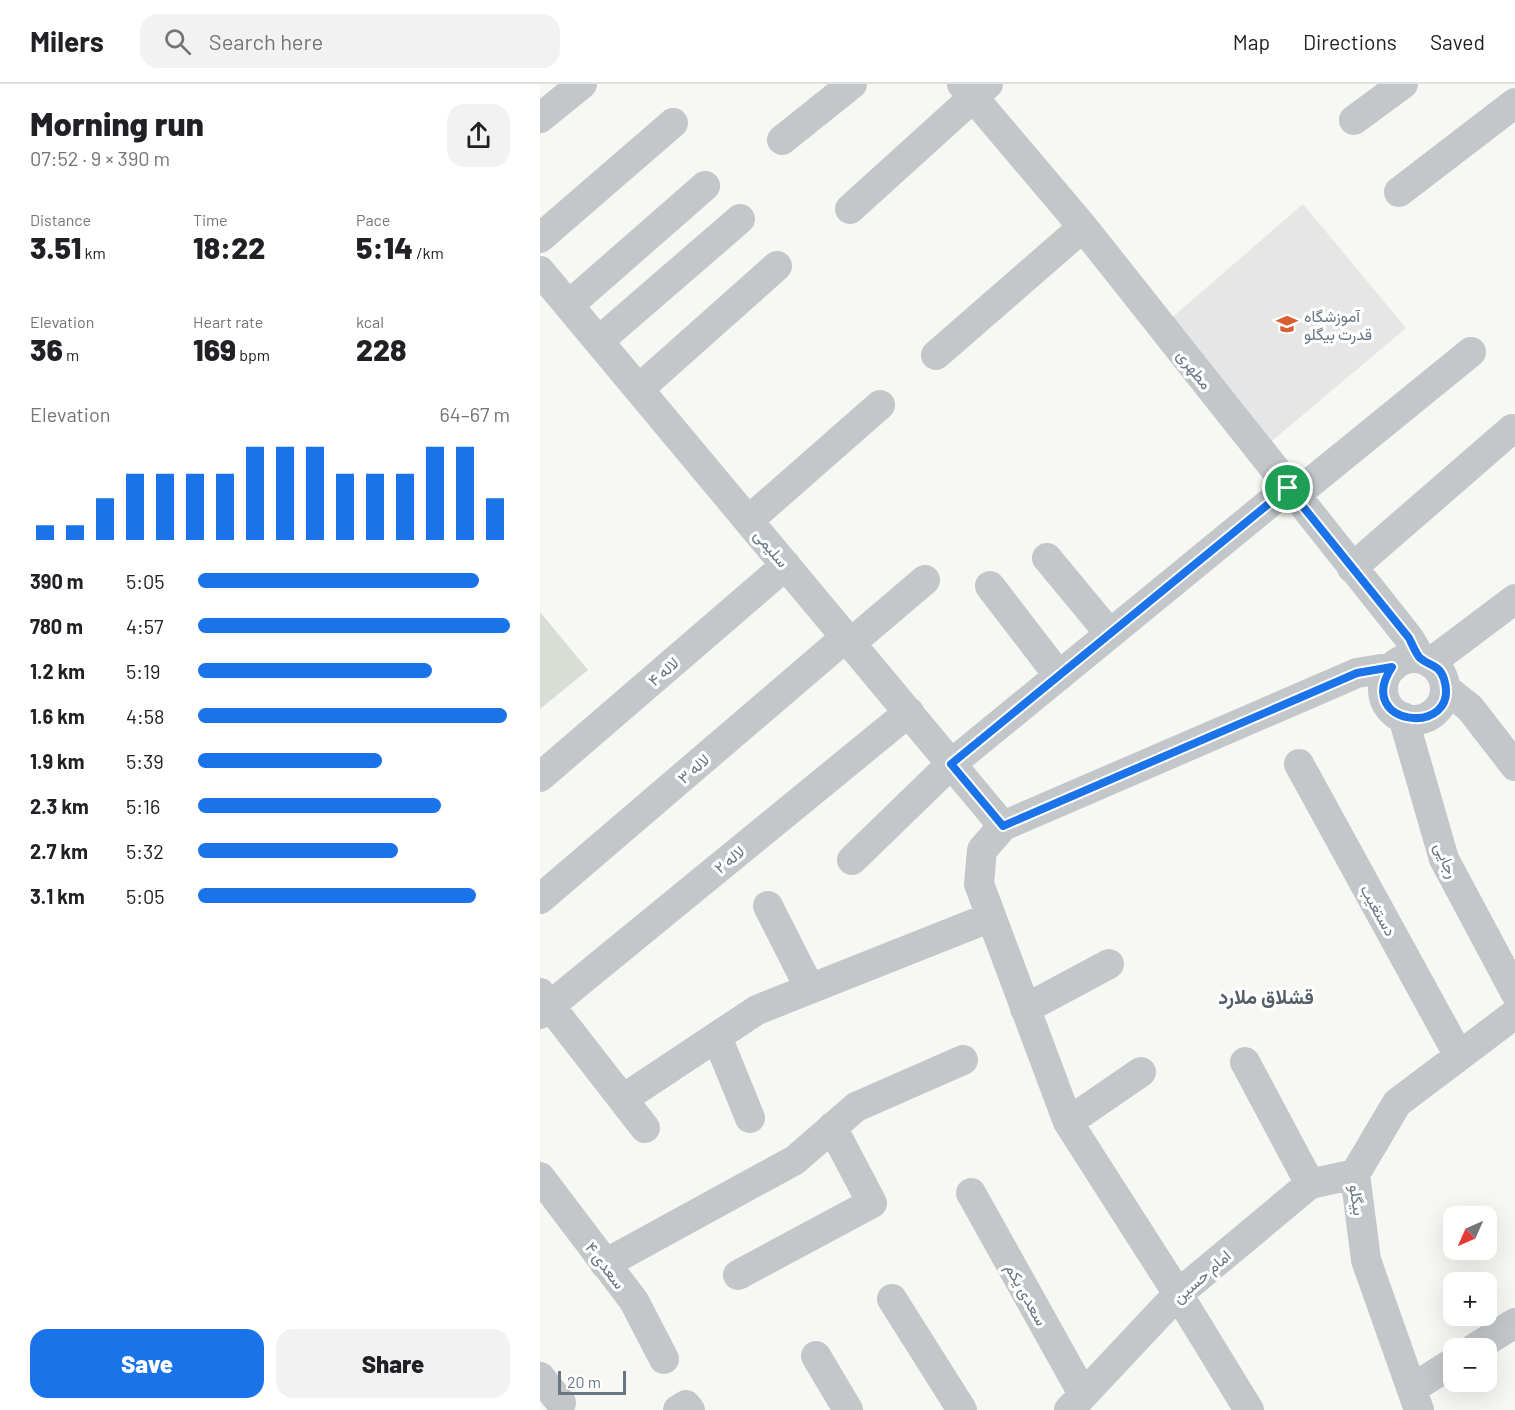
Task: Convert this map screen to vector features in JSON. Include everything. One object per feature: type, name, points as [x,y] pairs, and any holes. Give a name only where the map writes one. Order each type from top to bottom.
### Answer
[{"type":"street","points":[[540,118],[582,84]]},
{"type":"street","points":[[782,140],[852,84]]},
{"type":"street","points":[[1354,120],[1403,84]]},
{"type":"street","points":[[850,209],[974,88]]},
{"type":"street","name":"مطهری","points":[[974,88],[1426,661]]},
{"type":"street","points":[[1399,192],[1515,103]]},
{"type":"street","points":[[540,238],[673,123]]},
{"type":"street","points":[[551,291],[705,186]]},
{"type":"street","points":[[600,340],[740,219]]},
{"type":"street","points":[[936,355],[1083,226]]},
{"type":"street","points":[[639,388],[777,266]]},
{"type":"street","name":"سلیمی","points":[[551,291],[600,340],[1003,826]]},
{"type":"street","points":[[852,860],[951,764],[1110,634],[1471,352]]},
{"type":"street","points":[[749,520],[880,405]]},
{"type":"street","points":[[1352,568],[1512,429]]},
{"type":"street","points":[[1047,558],[1110,634]]},
{"type":"street","name":"لاله ۴","points":[[540,777],[786,565]]},
{"type":"street","name":"لاله ۳","points":[[540,899],[848,640],[926,580]]},
{"type":"street","points":[[990,586],[1059,676]]},
{"type":"street","points":[[1426,661],[1515,600]]},
{"type":"street","points":[[1242,1407],[1178,1294],[1068,1122],[979,884],[981,850],[1003,826],[1357,673],[1392,667],[1411,658],[1426,661],[1443,678],[1445,688],[1439,707],[1432,714],[1412,720],[1394,712],[1384,695],[1384,685],[1392,667]]},
{"type":"street","points":[[1445,688],[1470,708],[1515,766]]},
{"type":"street","name":"لاله ۲","points":[[543,1005],[909,712]]},
{"type":"street","name":"رجایی","points":[[1402,717],[1444,859],[1515,992]]},
{"type":"street","name":"دستغیب","points":[[1299,764],[1459,1056]]},
{"type":"street","points":[[768,906],[810,989]]},
{"type":"street","points":[[623,1099],[757,1010],[991,917]]},
{"type":"street","points":[[1025,1009],[1109,964]]},
{"type":"street","points":[[543,1005],[645,1128]]},
{"type":"street","name":"بیگلو","points":[[1416,1399],[1366,1260],[1355,1174],[1397,1103],[1459,1056],[1511,1025]]},
{"type":"street","points":[[717,1037],[750,1118]]},
{"type":"street","points":[[605,1264],[795,1160],[856,1107],[963,1060]]},
{"type":"street","points":[[1245,1062],[1310,1184]]},
{"type":"street","points":[[1068,1122],[1141,1072]]},
{"type":"street","points":[[738,1275],[872,1203],[832,1127]]},
{"type":"street","name":"امام حسین","points":[[1076,1402],[1178,1294],[1310,1184],[1355,1174]]},
{"type":"street","name":"سعدی ۴","points":[[540,1178],[634,1301],[664,1359]]},
{"type":"street","name":"سعدی یکم","points":[[971,1193],[1076,1402]]},
{"type":"street","points":[[892,1299],[962,1410]]},
{"type":"street","points":[[1492,1338],[1515,1323]]},
{"type":"street","points":[[816,1356],[848,1410]]},
{"type":"street","points":[[1416,1399],[1443,1373]]},
{"type":"street","points":[[540,1377],[561,1403]]},
{"type":"shaded area","name":"آموزشگاه قدرت بیگلو","points":[[1303,204],[1406,328],[1267,445],[1168,321]]},
{"type":"shaded area","points":[[540,612],[588,670],[540,709]]},
{"type":"place","name":"آموزشگاه قدرت بیگلو","points":[[1287,324]]},
{"type":"district","name":"قشلاق ملارد","points":[[1266,996]]},
{"type":"route","points":[[1288,488],[1409,638],[1421,659],[1438,669],[1445,688],[1444,698],[1439,707],[1432,714],[1423,718],[1412,720],[1402,717],[1394,712],[1384,695],[1384,685],[1392,667],[1357,673],[1003,826],[951,764],[1288,488]]}]
